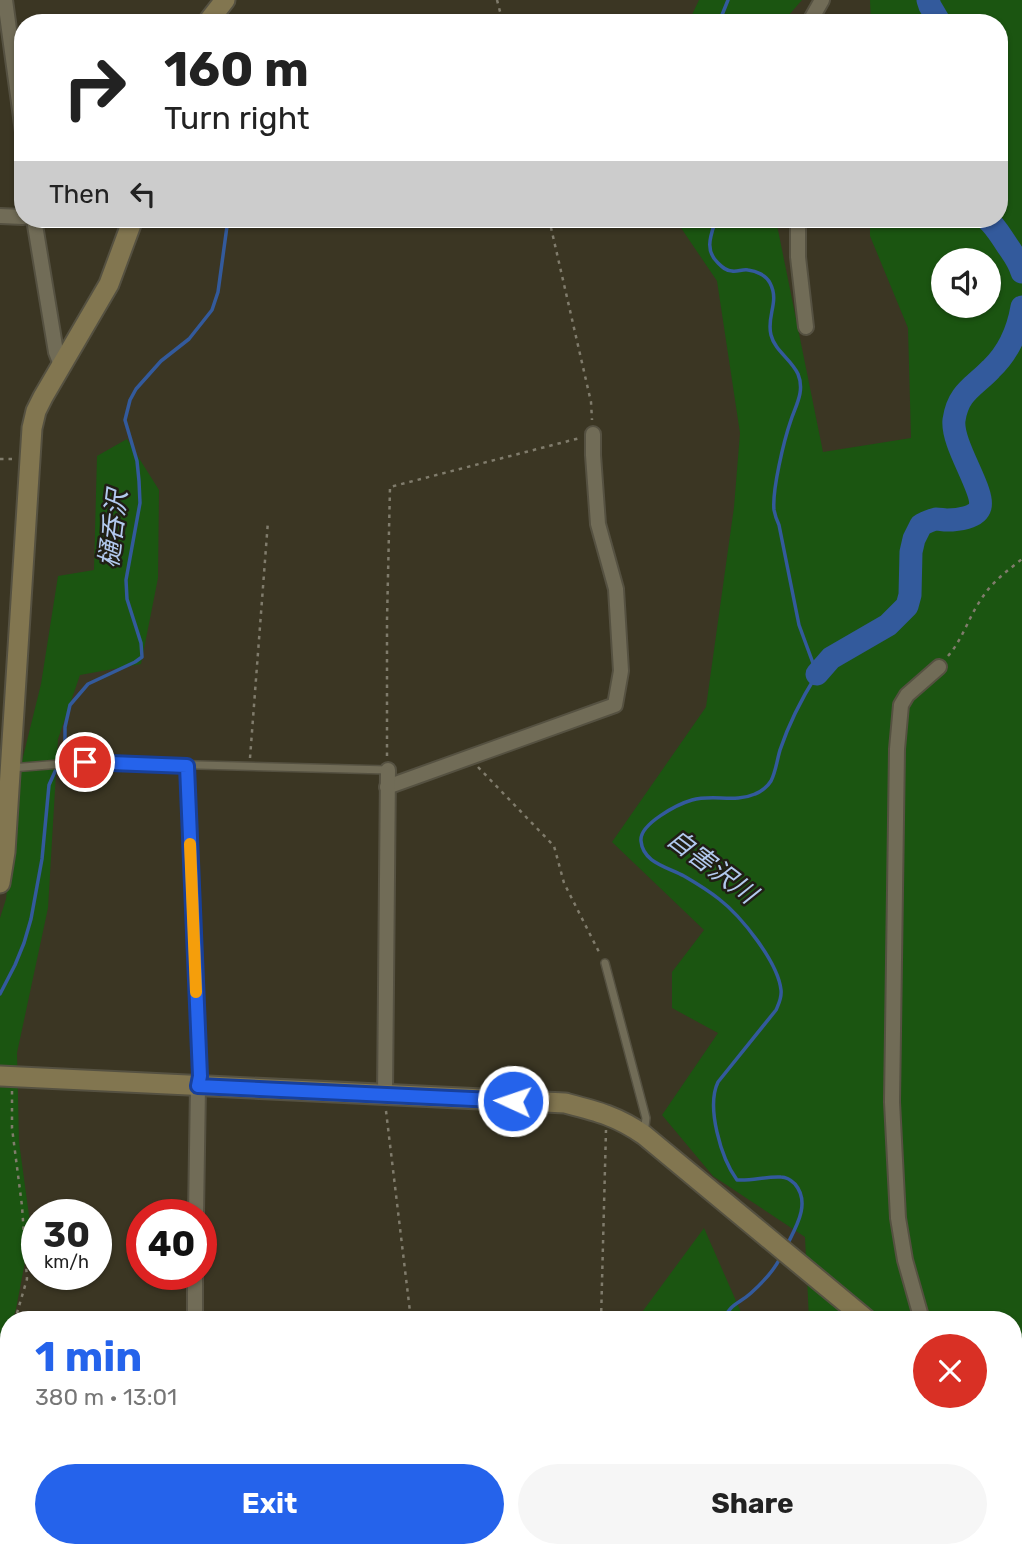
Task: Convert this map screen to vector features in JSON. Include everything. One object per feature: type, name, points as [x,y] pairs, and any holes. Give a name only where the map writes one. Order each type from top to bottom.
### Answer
[{"type":"street","points":[[5,0],[14,66]]},
{"type":"street","points":[[214,14],[225,0]]},
{"type":"street","points":[[35,228],[56,352],[61,365]]},
{"type":"street","points":[[0,883],[5,852],[5,768],[32,428],[43,397],[109,284],[130,228]]},
{"type":"street","points":[[798,228],[798,257],[806,327]]},
{"type":"street","points":[[387,787],[615,705],[621,671],[616,589],[598,524],[593,434]]},
{"type":"street","points":[[919,1311],[905,1260],[898,1218],[892,1102],[897,749],[901,705],[907,695],[939,667]]},
{"type":"street","points":[[384,1094],[388,770]]},
{"type":"street","points":[[6,1077],[565,1103],[608,1114],[644,1135],[856,1311]]},
{"type":"street","points":[[196,1199],[198,1086]]},
{"type":"street","points":[[195,1290],[195,1311]]},
{"type":"lane","points":[[5,768],[85,762],[388,770]]},
{"type":"lane","points":[[187,766],[200,1076],[198,1086]]},
{"type":"lane","points":[[605,963],[646,1118],[644,1135]]},
{"type":"path","points":[[388,770],[390,487],[593,434],[592,402],[551,228]]},
{"type":"path","points":[[250,767],[268,521]]},
{"type":"path","points":[[939,667],[955,648],[983,596],[1022,559]]},
{"type":"path","points":[[469,758],[554,846],[564,883],[605,963]]},
{"type":"path","points":[[6,1077],[22,1206],[27,1279],[18,1311]]},
{"type":"path","points":[[384,1094],[410,1311]]},
{"type":"path","points":[[601,1311],[608,1114]]},
{"type":"green space","points":[[699,0],[802,0],[790,14],[692,14]]},
{"type":"green space","points":[[870,0],[1022,0],[1022,1311],[809,1311],[805,1237],[713,1176],[662,1115],[718,1033],[672,1008],[672,972],[704,930],[612,842],[706,707],[734,507],[740,433],[717,281],[681,228],[778,228],[823,452],[911,438],[908,328],[870,236],[870,228],[1008,228],[1008,14],[871,14]]},
{"type":"green space","points":[[127,439],[159,490],[158,578],[141,664],[80,675],[58,739],[48,908],[17,1053],[19,1142],[27,1199],[21,1199],[21,1283],[15,1311],[0,1311],[0,918],[6,899],[22,761],[41,684],[58,576],[94,570],[97,456]]},
{"type":"green space","points":[[704,1228],[740,1311],[643,1311]]},
{"type":"waterway","points":[[722,14],[728,0]]},
{"type":"waterway","name":"自害沢川","points":[[928,0],[935,14]]},
{"type":"waterway","name":"樋呑沢","points":[[0,994],[15,965],[31,919],[42,859],[49,785],[65,749],[65,727],[70,705],[88,684],[142,657],[141,643],[127,599],[126,580],[140,503],[137,461],[125,420],[130,400],[136,389],[161,361],[189,339],[212,310],[218,292],[227,228]]},
{"type":"waterway","name":"自害沢川","points":[[713,228],[711,253],[721,266],[728,270],[751,271],[768,280],[774,296],[771,335],[800,380],[799,398],[779,465],[774,510],[799,625],[817,674],[792,720],[773,777],[766,787],[747,797],[700,798],[686,802],[669,810],[646,828],[641,841],[651,859],[698,884],[728,907],[757,940],[778,979],[781,996],[776,1010],[718,1082],[714,1105],[721,1146],[737,1180],[783,1177],[800,1191],[802,1207],[787,1245]]},
{"type":"waterway","name":"自害沢川","points":[[995,228],[1015,256],[1022,272]]},
{"type":"waterway","name":"自害沢川","points":[[817,674],[831,658],[888,625],[907,606],[910,595],[911,552],[921,525],[936,519],[966,518],[978,511],[978,490],[962,454],[954,430],[954,420],[963,396],[997,363],[1007,348],[1015,333],[1022,307]]},
{"type":"waterway","name":"自害沢川","points":[[729,1311],[763,1281],[780,1258]]},
{"type":"slow traffic","points":[[190,844],[196,992]]},
{"type":"route","points":[[85,762],[187,766],[200,1076],[198,1086],[513,1101]]}]
